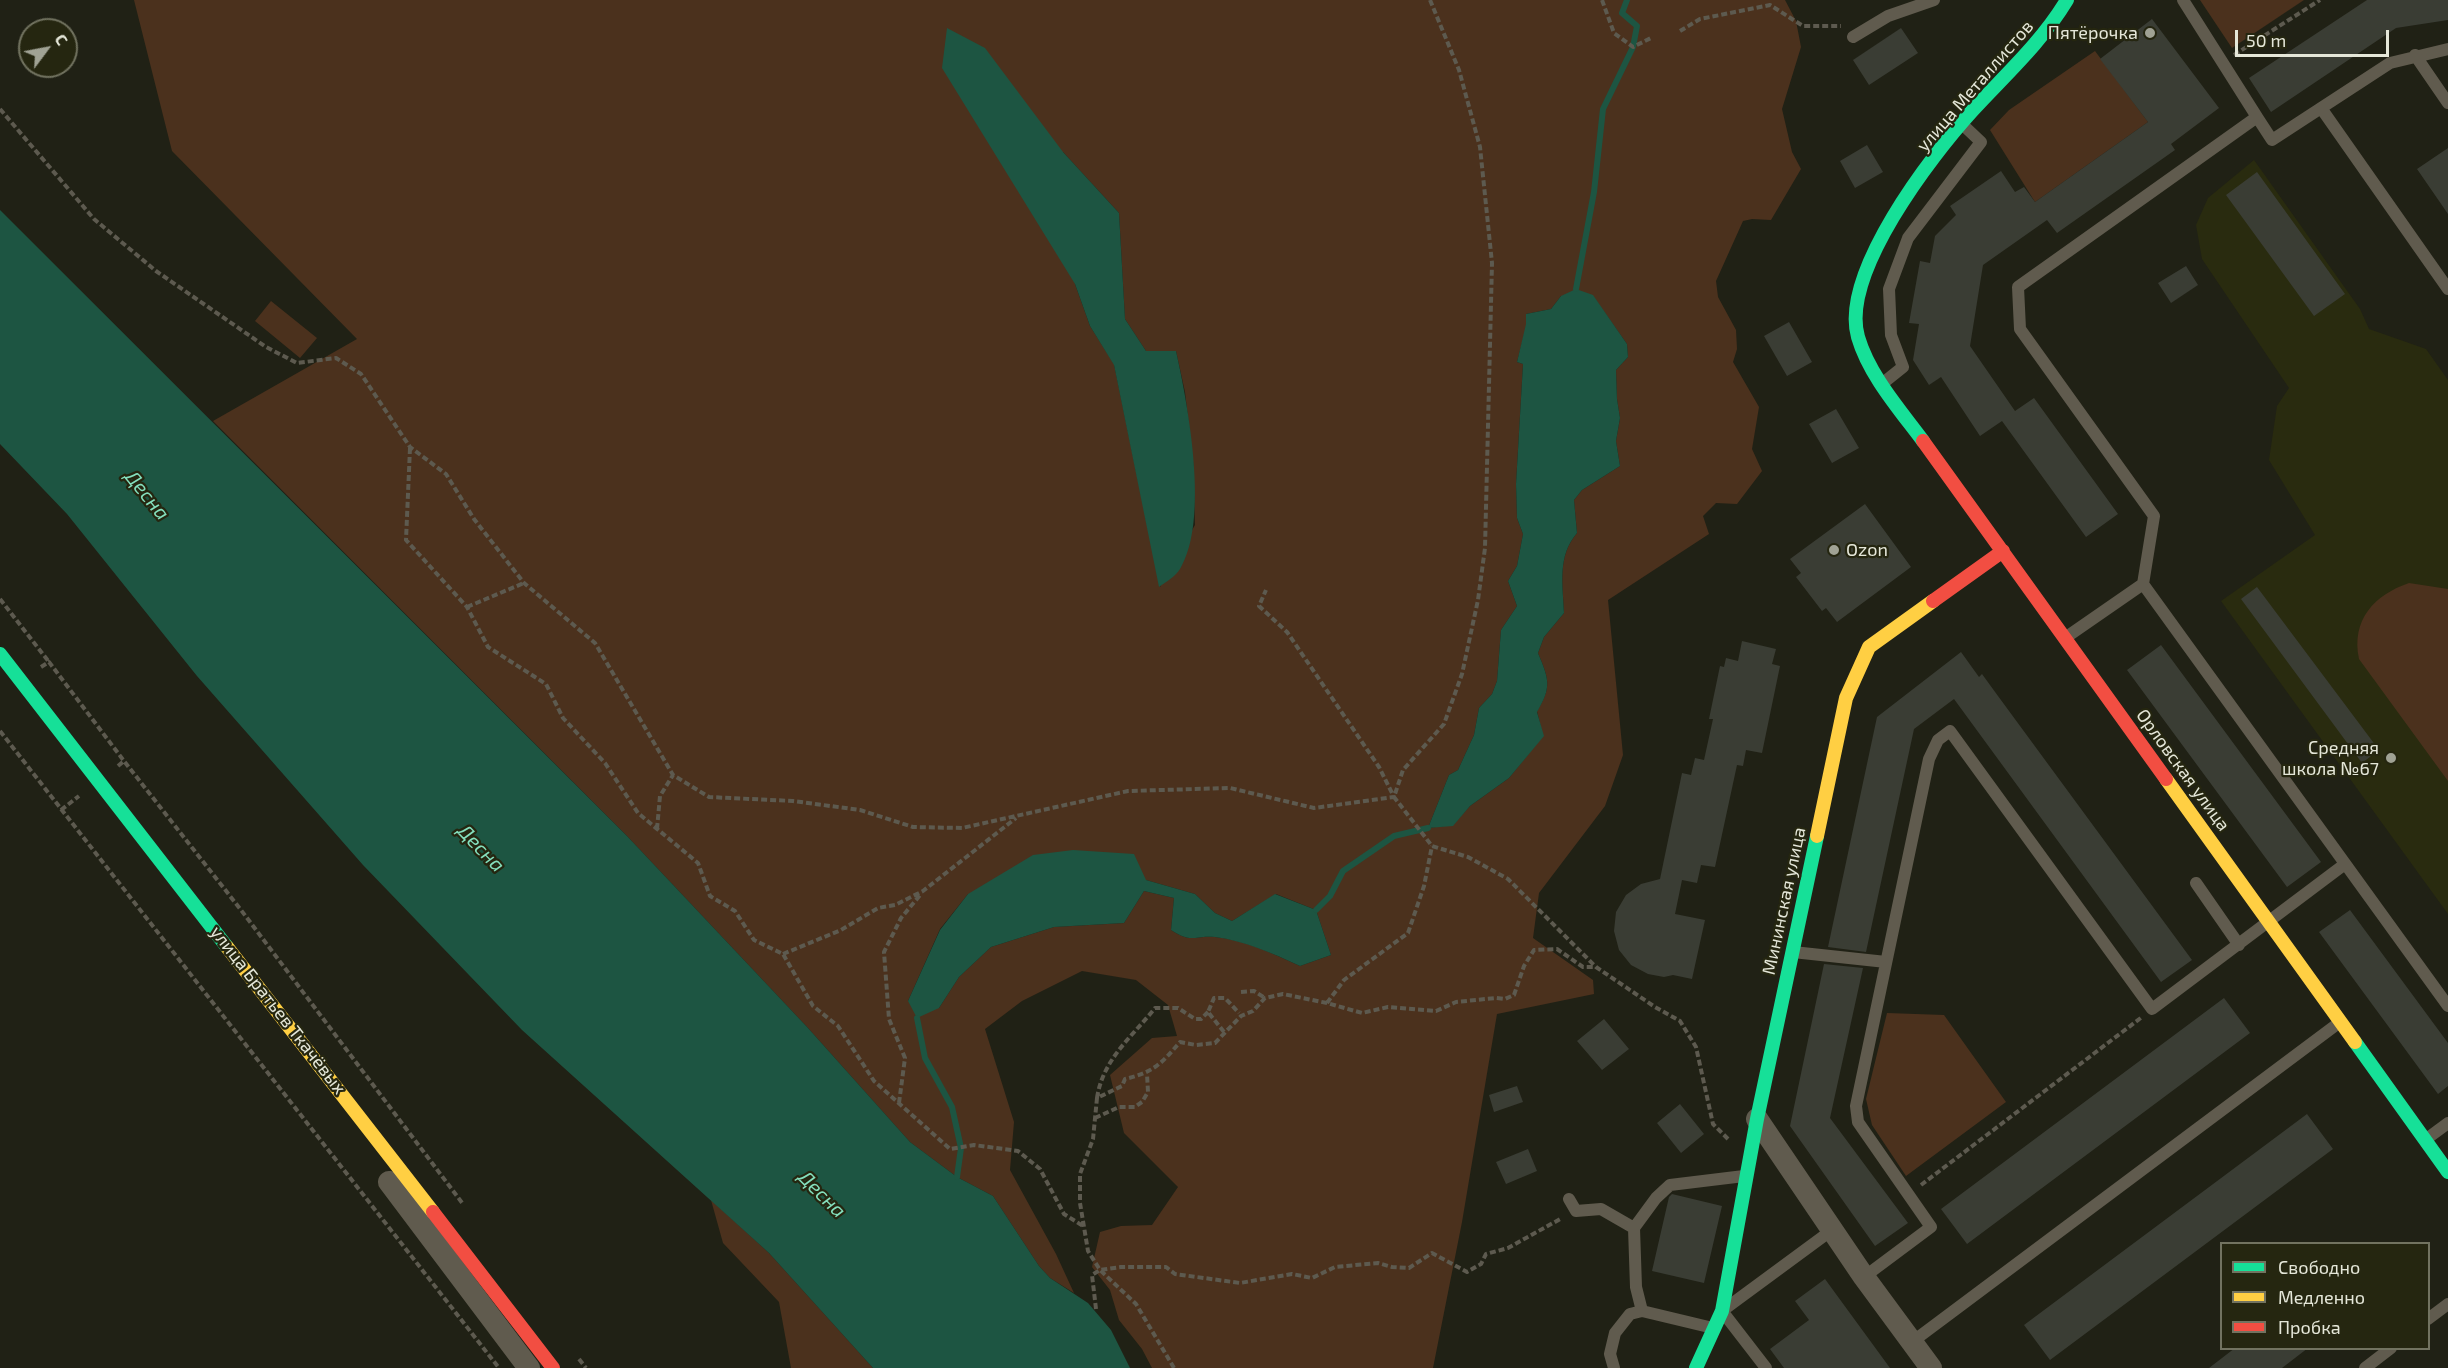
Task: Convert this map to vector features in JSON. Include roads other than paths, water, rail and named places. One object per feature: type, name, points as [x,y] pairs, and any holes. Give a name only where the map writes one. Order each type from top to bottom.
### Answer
[{"type":"street","name":"улица Металлистов","points":[[1884,386],[1864,354],[1855,327],[1856,300],[1864,272],[1892,219],[1962,124],[2038,44],[2067,0]]},
{"type":"street","name":"Орловская улица","points":[[1884,386],[2270,920],[2448,1172]]},
{"type":"street","name":"Мининская улица","points":[[1696,1368],[1722,1311],[1748,1161],[1846,698],[1869,647],[2003,551]]},
{"type":"street","name":"улица Братьев Ткачёвых","points":[[0,654],[553,1368]]},
{"type":"street","name":"улица Братьев Ткачёвых","points":[[0,677],[207,938],[529,1368]]},
{"type":"street","points":[[1757,1119],[1864,1277],[1931,1368]]},
{"type":"lane","points":[[1853,37],[1911,3],[1934,0]]},
{"type":"lane","points":[[2183,0],[2272,140],[2390,63],[2415,55],[2448,49]]},
{"type":"lane","points":[[2415,55],[2448,103]]},
{"type":"lane","points":[[2321,108],[2448,289]]},
{"type":"lane","points":[[2258,117],[2018,286],[2020,328],[2154,516],[2143,584],[2448,1006]]},
{"type":"lane","points":[[1884,386],[1904,367],[1891,335],[1889,289],[1908,238],[1981,142],[1962,124]]},
{"type":"lane","points":[[2066,638],[2143,584]]},
{"type":"lane","points":[[1864,1277],[1931,1227],[1858,1122],[1856,1106],[1929,759],[1938,740],[1950,731],[2152,1009],[2345,864]]},
{"type":"lane","points":[[2196,883],[2239,945]]},
{"type":"lane","points":[[1791,951],[1886,962]]},
{"type":"lane","points":[[1912,1342],[2341,1021]]},
{"type":"lane","points":[[2425,1140],[2448,1123]]},
{"type":"lane","points":[[1642,1311],[1636,1287],[1634,1228],[1656,1198],[1670,1185],[1746,1176]]},
{"type":"lane","points":[[1569,1199],[1576,1211],[1601,1209],[1634,1228]]},
{"type":"lane","points":[[1766,1368],[1722,1311],[1832,1230]]},
{"type":"lane","points":[[2430,1318],[2448,1304]]},
{"type":"lane","points":[[1614,1368],[1610,1354],[1615,1333],[1630,1314],[1642,1311],[1713,1328]]},
{"type":"lane","points":[[2365,1368],[2388,1350]]},
{"type":"water","points":[[947,28],[985,48],[1063,152],[1119,213],[1125,319],[1146,351],[1176,351],[1186,401],[1194,462],[1194,522],[1189,548],[1180,569],[1159,587],[1114,365],[1090,326],[1075,284],[942,68]]},
{"type":"water","name":"Десна","points":[[0,210],[627,836],[808,1028],[910,1142],[957,1177],[993,1196],[1039,1266],[1050,1278],[1088,1303],[1111,1330],[1130,1368],[873,1368],[769,1253],[522,1030],[363,865],[197,676],[67,514],[0,444]]},
{"type":"water","points":[[1576,289],[1593,295],[1627,344],[1628,357],[1616,370],[1620,418],[1616,441],[1620,466],[1582,490],[1574,500],[1577,533],[1566,551],[1564,561],[1562,581],[1564,613],[1544,637],[1538,653],[1545,670],[1547,683],[1545,696],[1537,712],[1544,736],[1509,778],[1470,806],[1453,826],[1428,828],[1449,775],[1458,770],[1474,735],[1479,708],[1492,694],[1497,681],[1501,630],[1517,606],[1508,581],[1517,566],[1523,534],[1517,518],[1516,484],[1523,364],[1517,362],[1526,324],[1526,314],[1551,309],[1561,296]]},
{"type":"water","points":[[1073,850],[1134,854],[1146,880],[1195,894],[1215,913],[1232,921],[1275,894],[1316,910],[1331,955],[1300,966],[1237,941],[1215,937],[1184,937],[1171,930],[1174,898],[1144,891],[1124,923],[1054,927],[991,947],[959,977],[939,1008],[917,1018],[908,1001],[940,930],[968,894],[1033,855]]},
{"type":"waterway","points":[[1576,289],[1594,192],[1603,109],[1633,47],[1637,26],[1622,13],[1627,0]]},
{"type":"waterway","points":[[1316,910],[1330,896],[1343,871],[1394,836],[1428,828]]},
{"type":"waterway","points":[[917,1018],[925,1058],[952,1107],[961,1148],[957,1177]]},
{"type":"place","name":"Пятёрочка","points":[[2150,33]]},
{"type":"place","name":"Ozon","points":[[1834,550]]},
{"type":"place","name":"Средняя школа №67","points":[[2391,758]]}]
